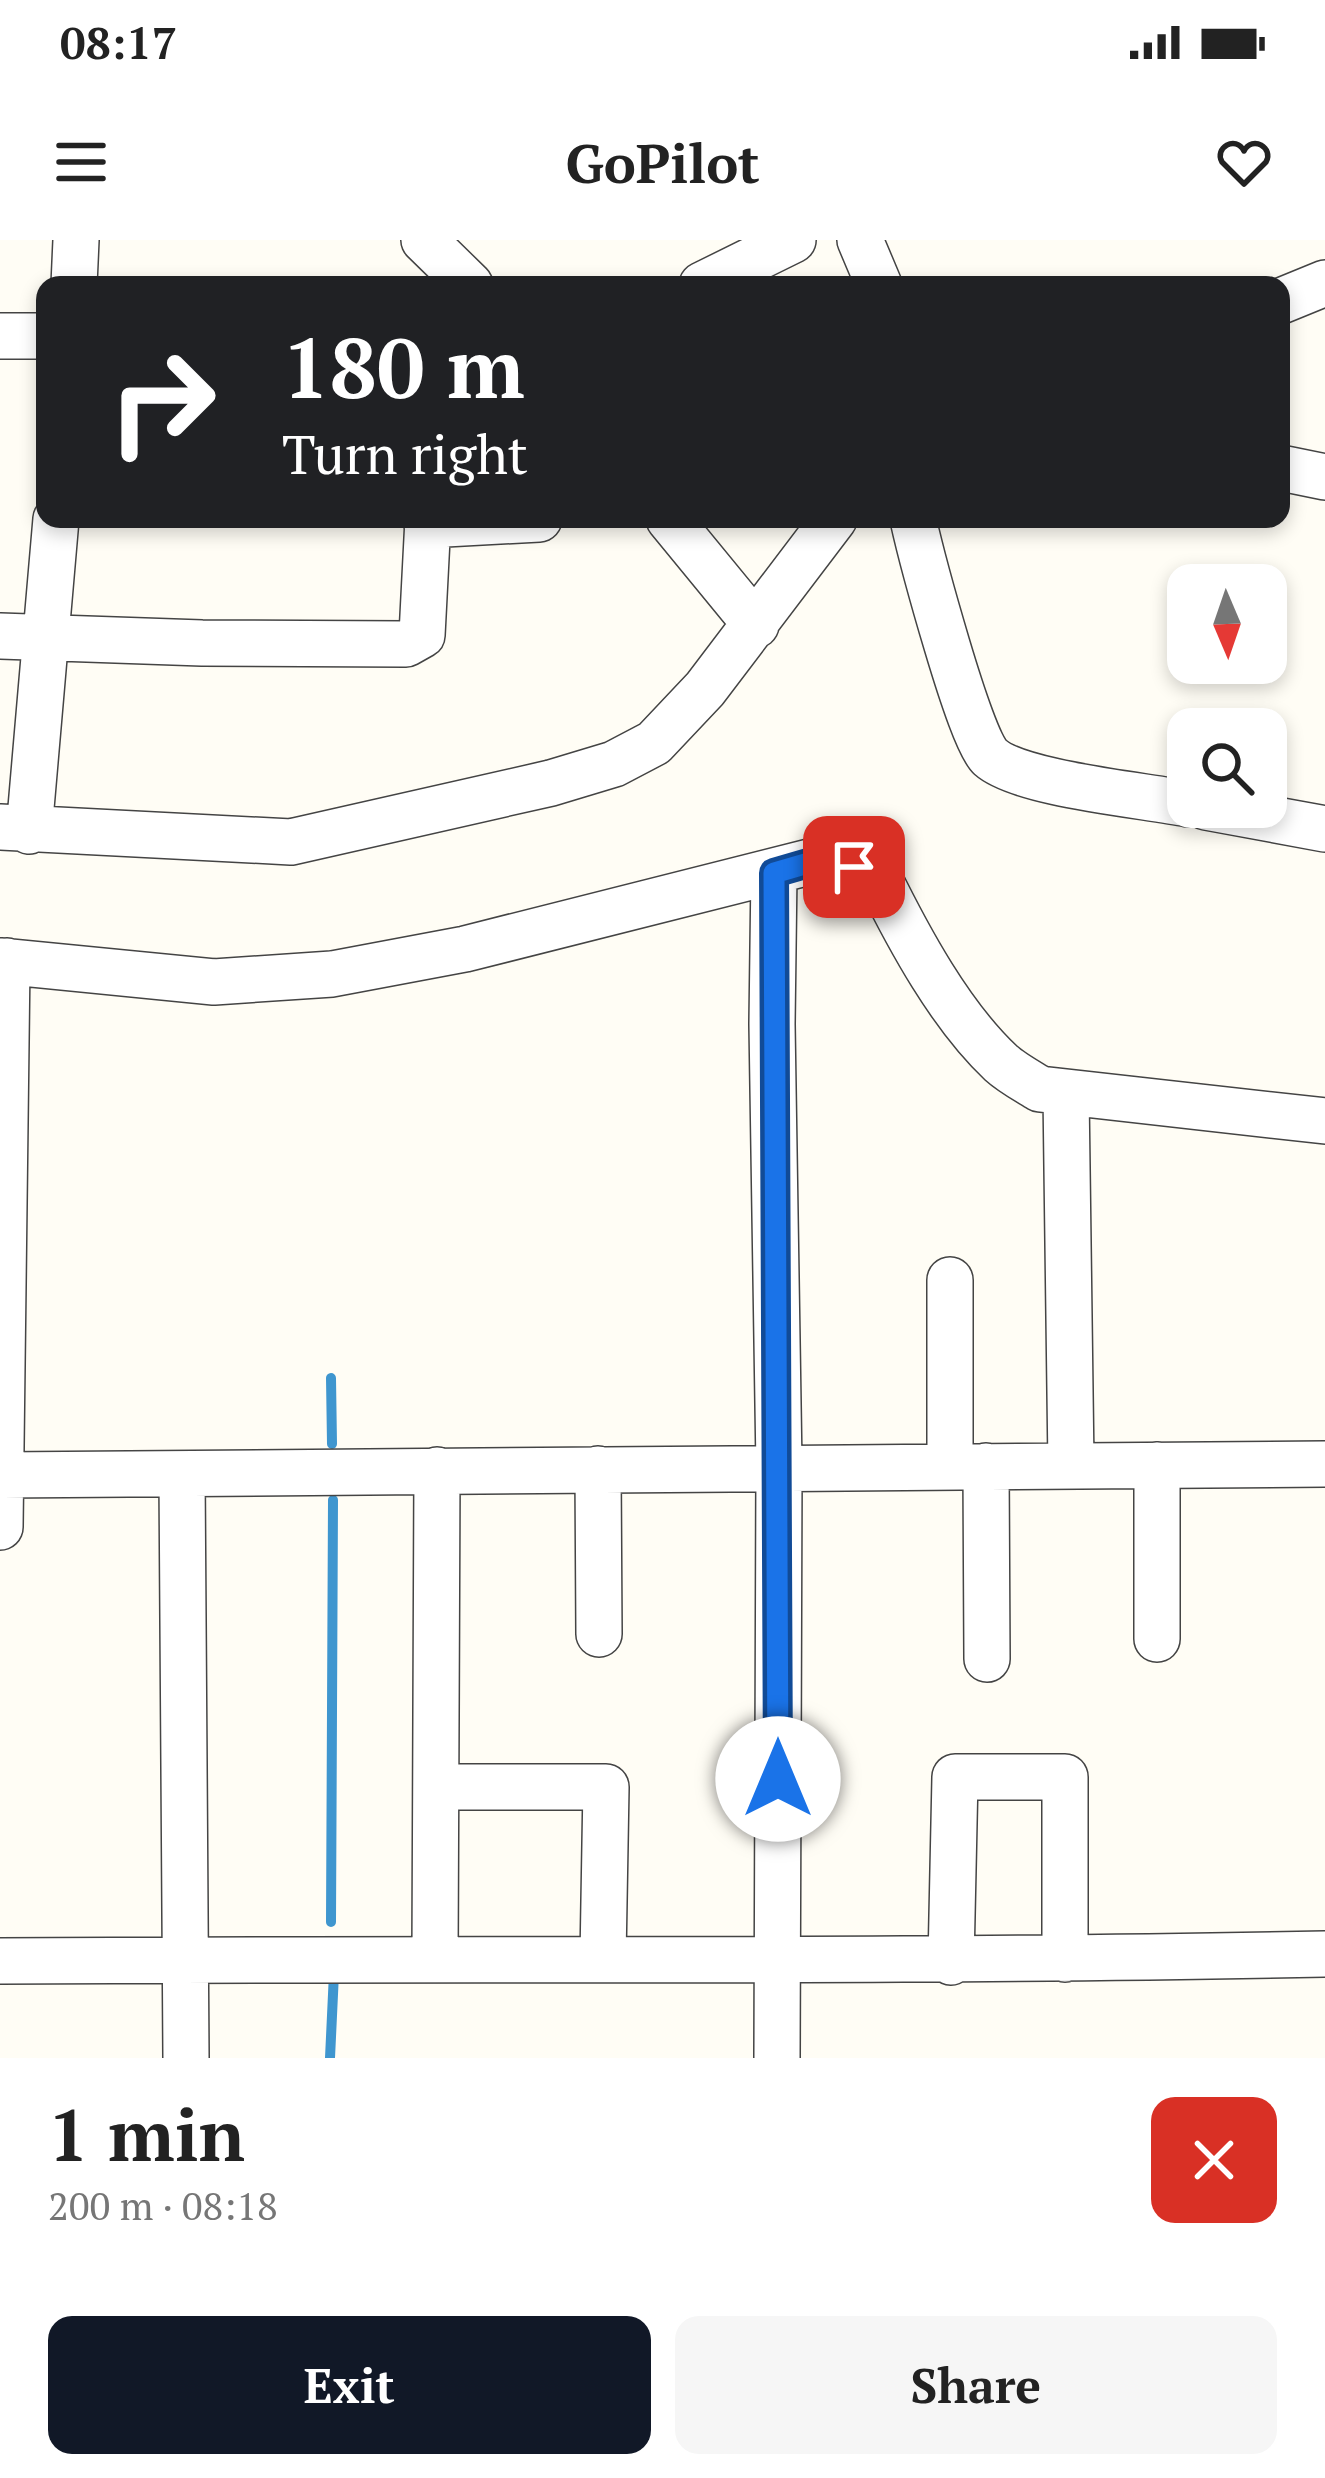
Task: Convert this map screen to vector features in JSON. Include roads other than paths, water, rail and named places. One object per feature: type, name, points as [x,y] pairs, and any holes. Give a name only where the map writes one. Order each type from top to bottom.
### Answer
[{"type":"street","points":[[74,276],[76,240]]},
{"type":"street","points":[[720,276],[793,240]]},
{"type":"street","points":[[860,240],[875,276]]},
{"type":"street","points":[[1290,297],[1325,283]]},
{"type":"street","points":[[0,336],[36,337]]},
{"type":"street","points":[[1290,470],[1325,477]]},
{"type":"street","points":[[55,528],[47,638],[15,829],[291,842],[550,783],[614,764],[654,743],[705,689],[827,528]]},
{"type":"street","points":[[0,636],[406,644],[422,634],[428,528]]},
{"type":"street","points":[[676,528],[756,625]]},
{"type":"street","points":[[915,528],[929,592],[986,755],[1013,772],[1167,800]]},
{"type":"street","points":[[1287,822],[1325,829]]},
{"type":"street","points":[[0,1528],[3,961],[214,982],[332,974],[465,949],[829,857],[878,876],[913,946],[1002,1064],[1040,1090],[1325,1121]]},
{"type":"street","points":[[774,873],[777,2058]]},
{"type":"street","points":[[1066,1093],[1071,1466]]},
{"type":"street","points":[[950,1280],[987,1659]]},
{"type":"street","points":[[2,1475],[1325,1464]]},
{"type":"street","points":[[1157,1465],[1157,1639]]},
{"type":"street","points":[[598,1469],[599,1634]]},
{"type":"street","points":[[435,1958],[437,1471]]},
{"type":"street","points":[[182,1474],[185,2058]]},
{"type":"street","points":[[951,1962],[955,1777],[1065,1777],[1065,1960]]},
{"type":"street","points":[[436,1787],[606,1787],[603,1958]]},
{"type":"street","points":[[0,1961],[777,1957],[951,1962],[1325,1954]]},
{"type":"waterway","points":[[331,1378],[332,1444]]},
{"type":"waterway","points":[[331,1922],[333,1500]]},
{"type":"waterway","points":[[330,2058],[334,1973]]}]
